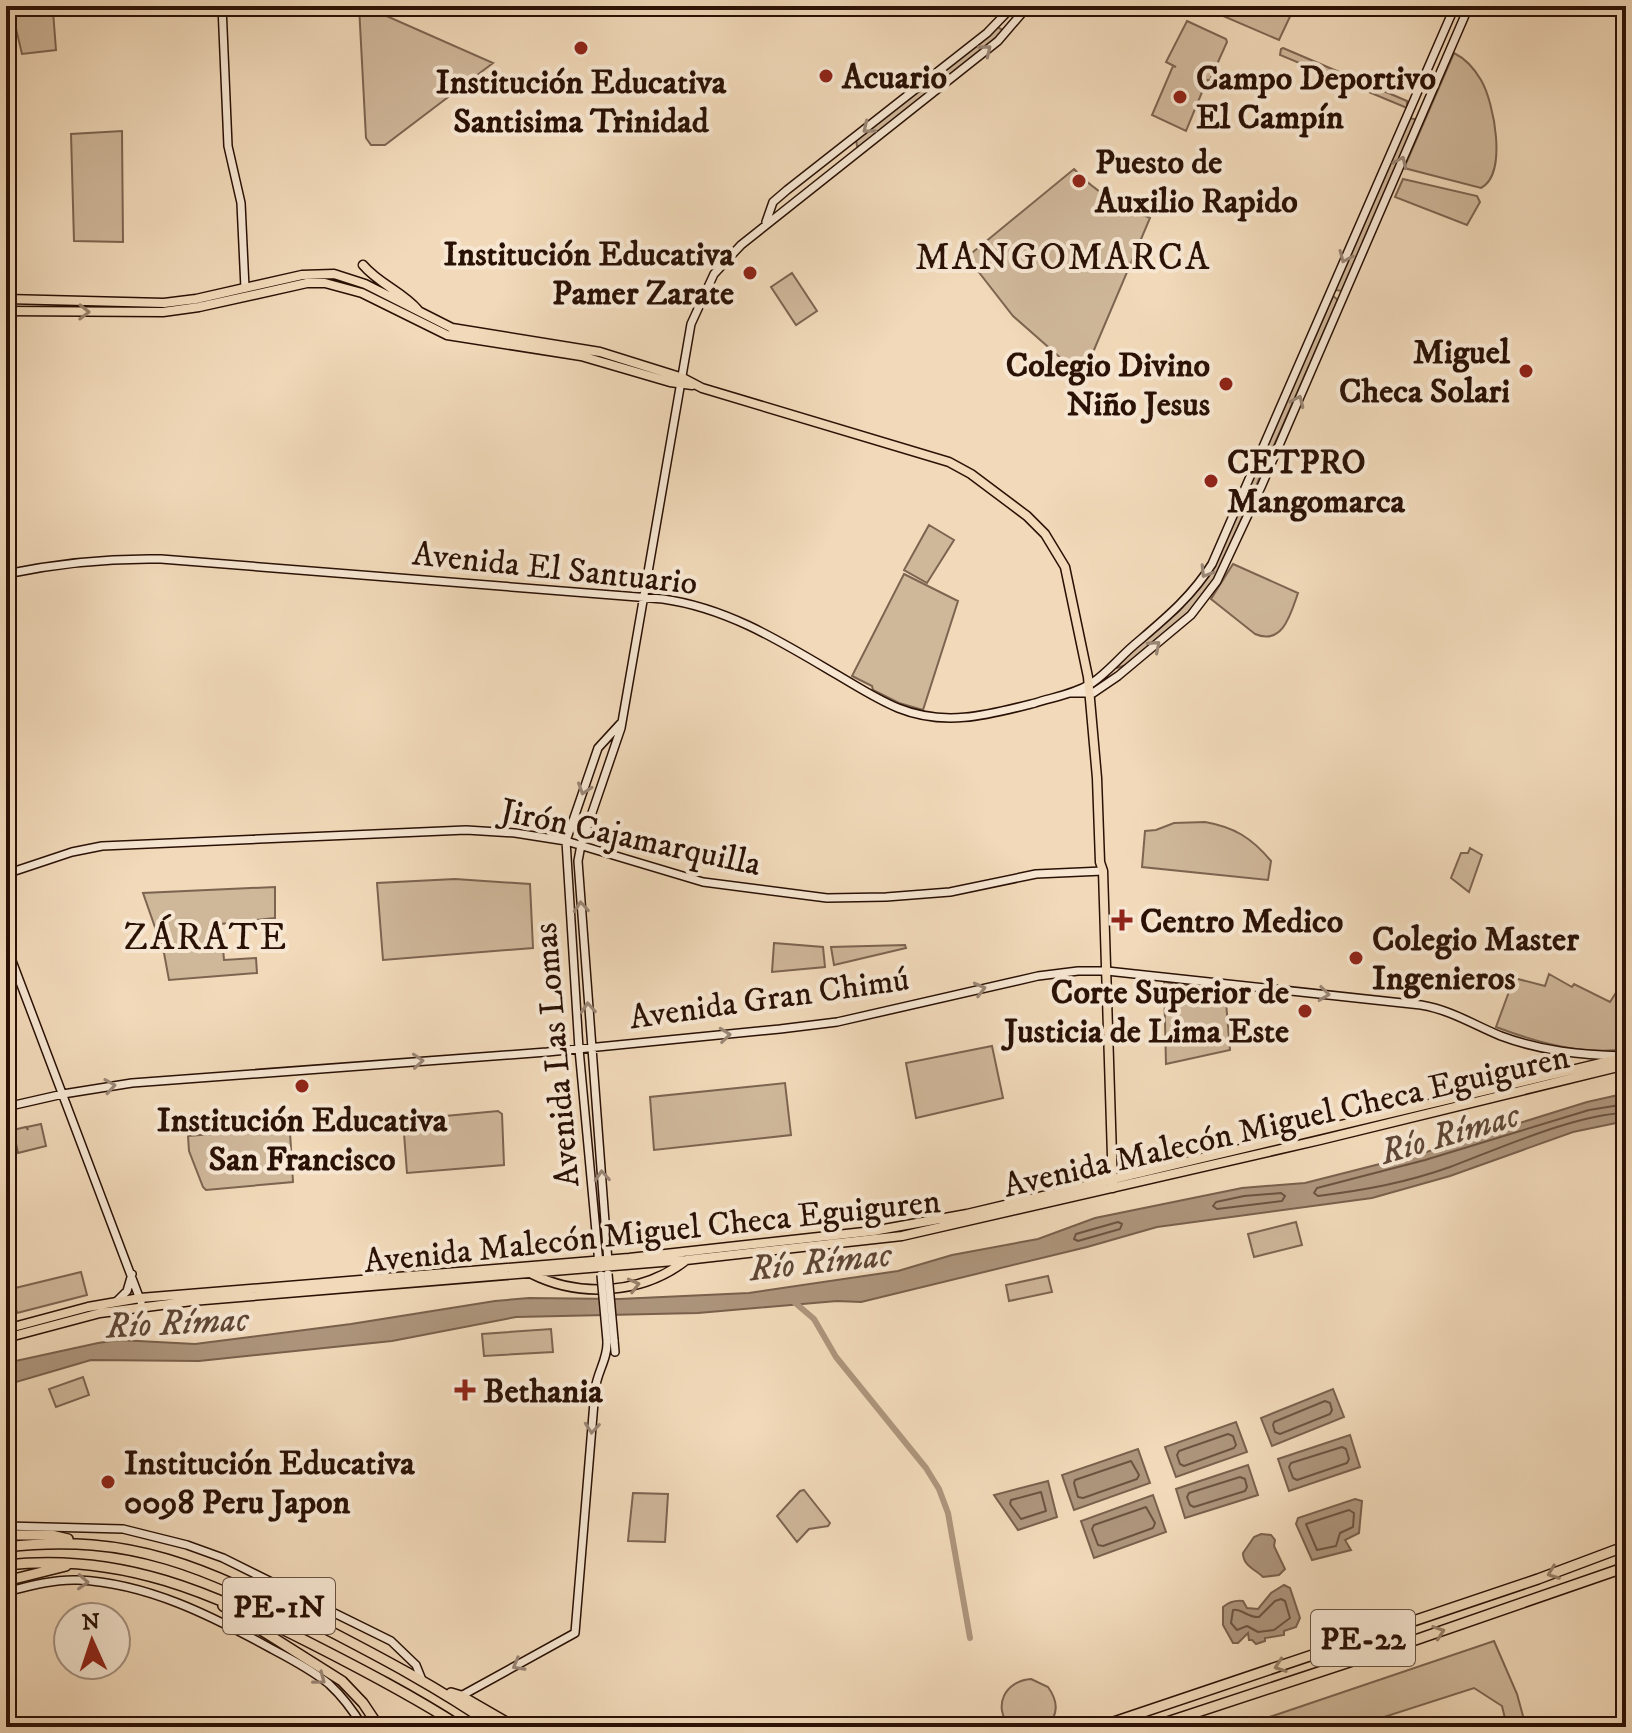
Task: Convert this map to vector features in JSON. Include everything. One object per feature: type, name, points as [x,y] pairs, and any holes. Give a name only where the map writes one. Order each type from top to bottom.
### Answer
[{"type":"highway","points":[[6,1535],[51,1535],[83,1543]]},
{"type":"highway","name":"PE-1N","points":[[6,1547],[83,1543],[138,1551],[220,1577],[422,1680],[495,1727]]},
{"type":"highway","name":"PE-22","points":[[1099,1727],[1538,1579],[1626,1546]]},
{"type":"highway","name":"PE-1N","points":[[6,1565],[77,1563],[132,1570],[204,1592],[353,1665],[461,1727]]},
{"type":"highway","points":[[6,1581],[77,1563]]},
{"type":"highway","name":"PE-22","points":[[1152,1727],[1626,1567]]},
{"type":"highway","points":[[204,1592],[256,1629],[342,1681],[363,1703],[379,1727]]},
{"type":"highway","points":[[439,1690],[461,1696],[515,1727]]},
{"type":"main road","points":[[363,265],[384,285],[410,301],[421,314]]},
{"type":"main road","points":[[6,299],[164,303],[302,275],[334,274],[365,284],[452,328],[682,381],[949,462],[1010,502],[1045,534],[1062,560],[1090,686],[1103,871],[1113,1184]]},
{"type":"main road","points":[[6,311],[163,312],[307,283],[325,283],[366,295],[447,335],[517,343]]},
{"type":"main road","name":"Avenida Malecón Miguel Checa Eguiguren","points":[[6,1329],[115,1302],[604,1267],[902,1236],[1626,1056]]},
{"type":"main road","name":"Avenida Malecón Miguel Checa Eguiguren","points":[[6,1338],[141,1302],[604,1267],[896,1228],[1113,1184],[1626,1065]]},
{"type":"main road","points":[[531,1273],[567,1286],[617,1289],[647,1282],[686,1260]]},
{"type":"street","points":[[222,6],[228,146],[241,203],[245,288]]},
{"type":"street","name":"Avenida Las Lomas","points":[[765,224],[773,202],[1000,22],[1013,6]]},
{"type":"street","name":"Avenida Las Lomas","points":[[461,1696],[575,1633],[596,1378],[610,1341],[578,873],[581,845],[621,722],[691,324],[707,285],[724,262],[765,224],[1009,30],[1028,6]]},
{"type":"street","points":[[1090,686],[1186,600],[1212,564],[1455,6]]},
{"type":"street","points":[[1090,686],[1149,652],[1197,609],[1217,581],[1469,6]]},
{"type":"street","points":[[1000,22],[1009,30]]},
{"type":"street","points":[[850,143],[858,152]]},
{"type":"street","points":[[807,176],[815,186]]},
{"type":"street","points":[[1224,536],[1237,541]]},
{"type":"street","name":"Avenida El Santuario","points":[[6,574],[48,565],[99,560],[161,559],[680,601],[722,613],[769,635],[898,708],[923,716],[953,720],[977,717],[1090,686]]},
{"type":"street","points":[[1186,600],[1197,609]]},
{"type":"street","name":"Avenida Las Lomas","points":[[604,1267],[579,1049],[566,841],[598,748],[621,722]]},
{"type":"street","points":[[575,816],[581,821],[589,821]]},
{"type":"street","name":"Jirón Cajamarquilla","points":[[6,874],[72,852],[121,844],[466,830],[566,841],[703,882],[827,898],[950,892],[1036,874],[1103,871]]},
{"type":"street","points":[[6,945],[141,1302]]},
{"type":"street","name":"Avenida Gran Chimú","points":[[6,1107],[132,1083],[579,1049],[837,1022],[1038,976],[1078,971],[1107,971],[1433,1007],[1536,1046],[1569,1053],[1626,1056]]},
{"type":"street","points":[[115,1302],[127,1291],[132,1272]]},
{"type":"street","name":"Avenida Las Lomas","points":[[610,1341],[615,1352]]},
{"type":"street","points":[[6,1526],[123,1529],[187,1545],[214,1555],[391,1641],[416,1665],[422,1680]]},
{"type":"street","points":[[6,1592],[44,1583],[76,1580],[108,1584],[174,1601],[261,1643],[315,1674],[331,1686],[362,1725]]},
{"type":"shaded area","points":[[359,6],[493,63],[385,145],[371,145],[366,138]]},
{"type":"shaded area","points":[[1200,6],[1295,6],[1279,40]]},
{"type":"shaded area","points":[[53,11],[56,50],[22,54],[13,16]]},
{"type":"shaded area","points":[[1187,21],[1227,42],[1186,131],[1152,115],[1173,66],[1176,67],[1166,62]]},
{"type":"shaded area","points":[[997,27],[1003,33],[860,147],[857,146],[856,139]]},
{"type":"shaded area","points":[[1283,48],[1407,101],[1407,108],[1280,55]]},
{"type":"shaded area","points":[[1454,53],[1469,64],[1481,80],[1494,120],[1494,168],[1481,188],[1404,168]]},
{"type":"shaded area","points":[[1408,118],[1415,119],[1415,122],[1342,291],[1335,290]]},
{"type":"shaded area","points":[[122,131],[123,242],[74,241],[71,134]]},
{"type":"shaded area","points":[[1074,169],[1100,192],[1150,218],[1091,357],[1080,375],[1013,316],[967,257]]},
{"type":"shaded area","points":[[1403,179],[1477,196],[1480,202],[1467,225],[1395,197]]},
{"type":"shaded area","points":[[792,273],[817,311],[796,325],[771,287]]},
{"type":"shaded area","points":[[1333,296],[1338,300],[1215,579],[1190,611],[1126,665],[1117,668],[1116,662],[1178,612],[1209,575]]},
{"type":"shaded area","points":[[929,525],[954,540],[927,583],[904,570]]},
{"type":"shaded area","points":[[1233,564],[1298,593],[1289,618],[1279,632],[1265,637],[1255,634],[1211,599]]},
{"type":"shaded area","points":[[904,574],[958,601],[923,710],[899,703],[852,676]]},
{"type":"shaded area","points":[[1205,822],[1234,830],[1257,846],[1271,861],[1268,880],[1142,867],[1145,831],[1174,823]]},
{"type":"shaded area","points":[[1470,848],[1482,855],[1469,892],[1451,878],[1461,853],[1468,853]]},
{"type":"shaded area","points":[[455,879],[530,884],[533,948],[383,960],[377,883]]},
{"type":"shaded area","points":[[275,887],[275,918],[221,924],[224,960],[256,958],[257,973],[169,980],[164,953],[143,893]]},
{"type":"shaded area","points":[[774,943],[823,947],[825,967],[772,972]]},
{"type":"shaded area","points":[[905,945],[906,948],[834,965],[831,947]]},
{"type":"shaded area","points":[[1549,974],[1610,1002],[1617,991],[1626,992],[1626,1049],[1577,1049],[1496,1027],[1514,978],[1545,986]]},
{"type":"shaded area","points":[[1164,982],[1225,990],[1230,1050],[1166,1064]]},
{"type":"shaded area","points":[[992,1046],[1003,1098],[916,1118],[906,1063]]},
{"type":"shaded area","points":[[785,1083],[791,1135],[654,1150],[650,1097]]},
{"type":"shaded area","points":[[498,1111],[502,1114],[504,1165],[407,1173],[403,1120]]},
{"type":"shaded area","points":[[41,1124],[46,1146],[18,1153],[13,1130],[26,1127],[28,1130],[27,1127]]},
{"type":"shaded area","points":[[286,1128],[290,1132],[293,1182],[206,1190],[203,1187],[189,1151],[188,1136]]},
{"type":"shaded area","points":[[1296,1222],[1302,1245],[1254,1257],[1248,1234]]},
{"type":"shaded area","points":[[81,1272],[87,1295],[17,1313],[11,1289]]},
{"type":"shaded area","points":[[1048,1276],[1052,1292],[1009,1301],[1006,1285]]},
{"type":"shaded area","points":[[551,1329],[553,1352],[484,1356],[482,1334]]},
{"type":"shaded area","points":[[83,1377],[89,1395],[56,1407],[49,1389]]},
{"type":"shaded area","points":[[804,1490],[830,1523],[809,1529],[797,1542],[777,1516]]},
{"type":"shaded area","points":[[633,1493],[668,1494],[665,1542],[628,1541]]},
{"type":"shaded area","points":[[1494,1641],[1517,1694],[1526,1727],[1507,1727],[1502,1706],[1474,1688],[1353,1727],[1240,1727]]},
{"type":"shaded area","points":[[1031,1679],[1048,1687],[1051,1692],[1056,1708],[1053,1718],[1046,1727],[1010,1727],[1002,1711],[1004,1696],[1014,1684]]},
{"type":"water","points":[[1618,1095],[1626,1096],[1626,1121],[1573,1132],[1450,1176],[1372,1198],[1157,1227],[861,1302],[837,1301],[698,1313],[516,1317],[392,1341],[199,1361],[91,1360],[6,1385],[6,1363],[119,1340],[195,1344],[495,1301],[749,1293],[898,1271],[952,1255],[1038,1239],[1095,1218],[1242,1188],[1305,1183],[1423,1153]]},
{"type":"water","points":[[1333,1389],[1344,1417],[1272,1446],[1261,1418]]},
{"type":"water","points":[[1236,1422],[1247,1452],[1176,1477],[1165,1447]]},
{"type":"water","points":[[1350,1435],[1360,1467],[1289,1491],[1278,1459]]},
{"type":"water","points":[[1138,1449],[1150,1483],[1074,1510],[1062,1475]]},
{"type":"water","points":[[1248,1465],[1258,1495],[1185,1518],[1176,1489]]},
{"type":"water","points":[[1048,1481],[1057,1517],[1018,1530],[994,1495]]},
{"type":"water","points":[[1153,1495],[1166,1532],[1094,1558],[1081,1521]]},
{"type":"water","points":[[1355,1499],[1362,1501],[1359,1533],[1345,1540],[1351,1550],[1312,1560],[1296,1524],[1298,1518]]},
{"type":"water","points":[[1271,1535],[1275,1540],[1274,1546],[1285,1569],[1279,1575],[1263,1577],[1245,1561],[1243,1553],[1254,1537]]},
{"type":"water","points":[[1284,1585],[1290,1588],[1300,1618],[1296,1627],[1284,1631],[1284,1635],[1265,1638],[1265,1641],[1256,1644],[1249,1640],[1248,1633],[1238,1643],[1233,1643],[1223,1625],[1223,1607],[1243,1601],[1247,1608],[1258,1609],[1271,1593]]},
{"type":"waterway","name":"Río Rímac","points":[[793,1301],[814,1319],[836,1357],[926,1468],[939,1489],[948,1513],[970,1638]]},
{"type":"place","name":"Institución Educativa Santisima Trinidad","points":[[581,48]]},
{"type":"place","name":"Acuario","points":[[826,76]]},
{"type":"place","name":"Campo Deportivo El Campín","points":[[1180,97]]},
{"type":"place","name":"Puesto de Auxilio Rapido","points":[[1079,181]]},
{"type":"place","name":"Institución Educativa Pamer Zarate","points":[[750,273]]},
{"type":"place","name":"Miguel Checa Solari","points":[[1526,371]]},
{"type":"place","name":"Colegio Divino Niño Jesus","points":[[1226,384]]},
{"type":"place","name":"CETPRO Mangomarca","points":[[1211,481]]},
{"type":"place","name":"Centro Medico","points":[[1122,920]]},
{"type":"place","name":"Colegio Master Ingenieros","points":[[1356,958]]},
{"type":"place","name":"Corte Superior de Justicia de Lima Este","points":[[1305,1011]]},
{"type":"place","name":"Institución Educativa San Francisco","points":[[302,1086]]},
{"type":"place","name":"Bethania","points":[[465,1390]]},
{"type":"place","name":"Institución Educativa 0098 Peru Japon","points":[[108,1482]]},
{"type":"district","name":"MANGOMARCA","points":[[1063,256]]},
{"type":"district","name":"ZÁRATE","points":[[206,936]]}]
